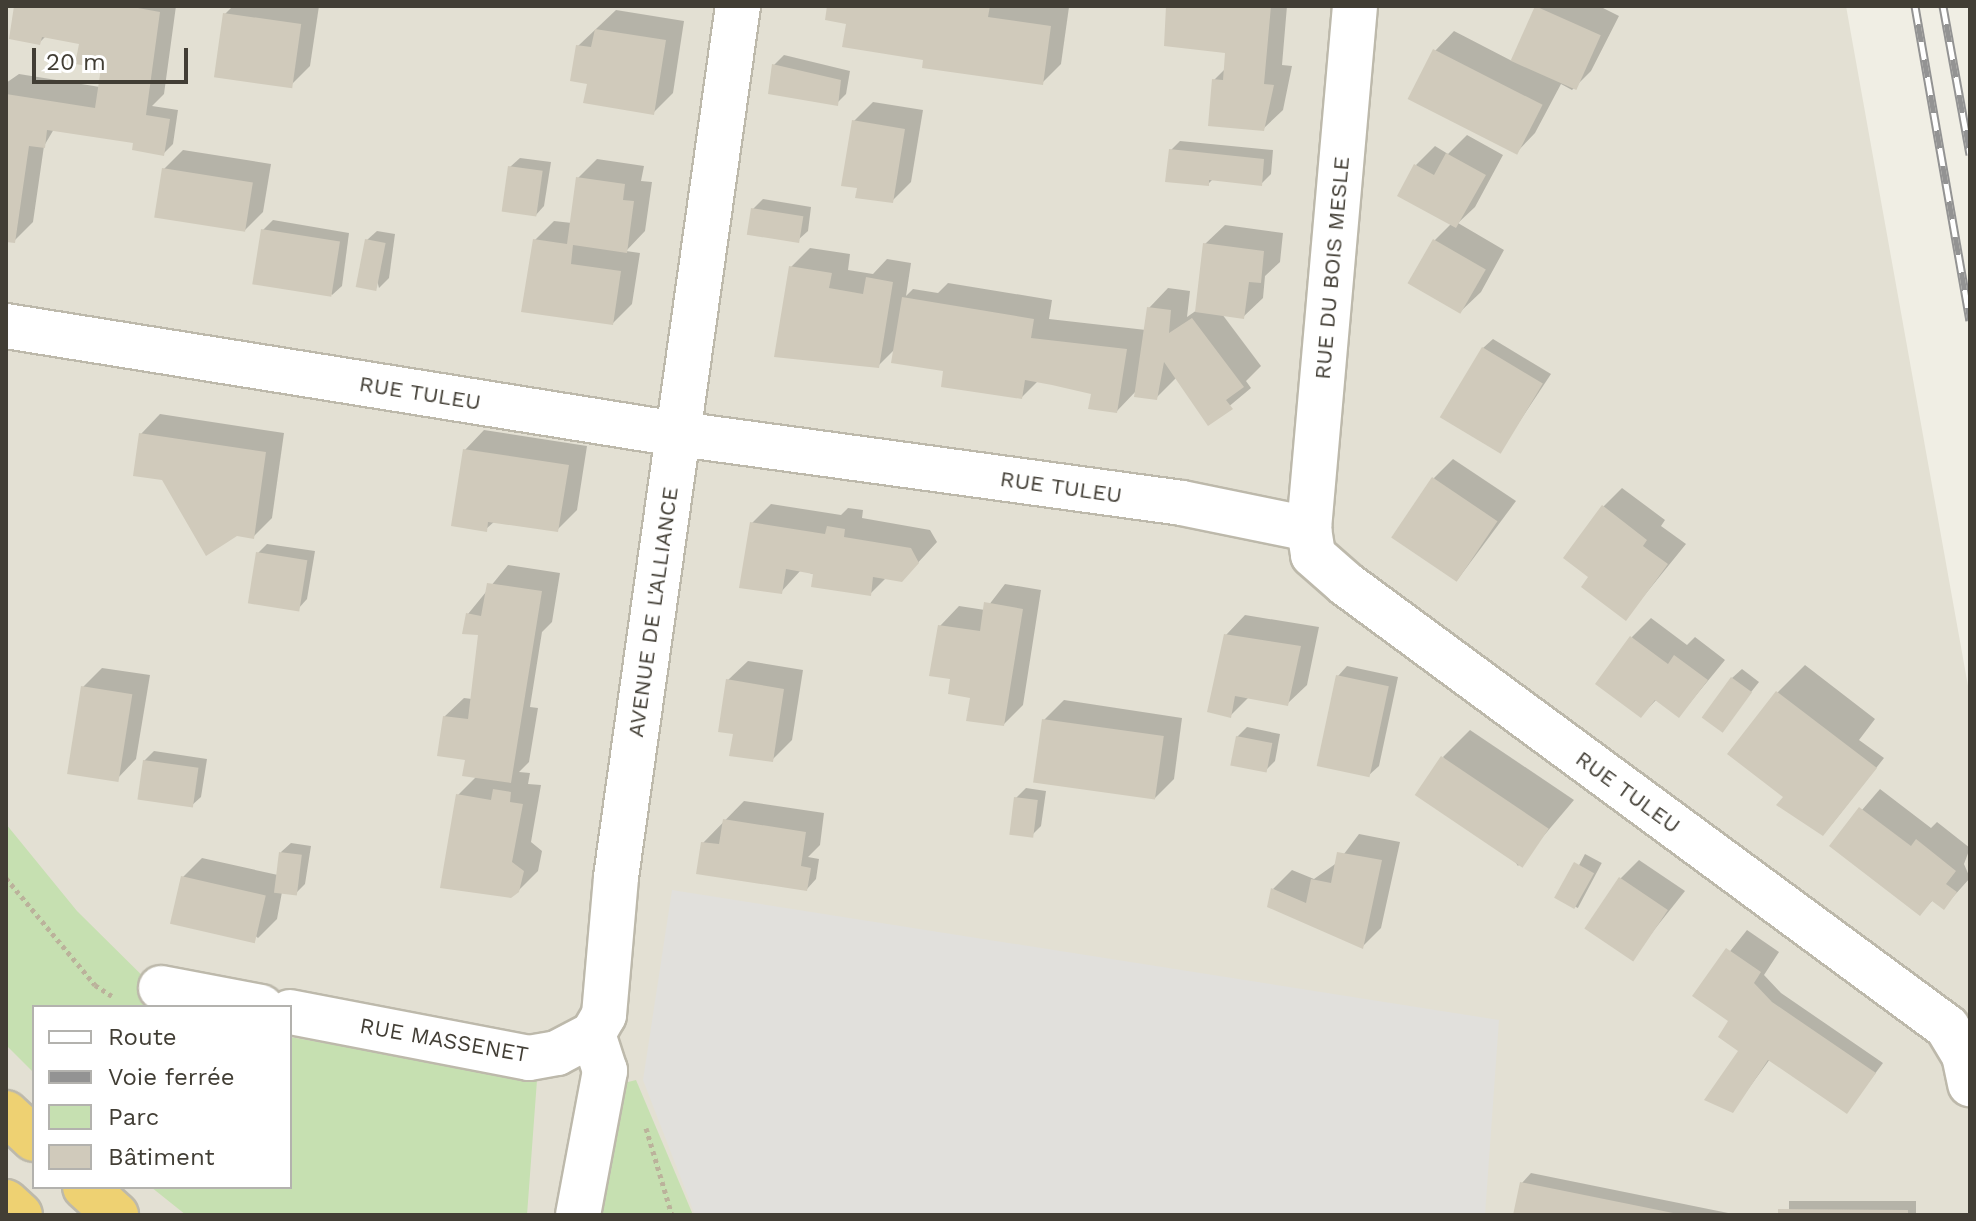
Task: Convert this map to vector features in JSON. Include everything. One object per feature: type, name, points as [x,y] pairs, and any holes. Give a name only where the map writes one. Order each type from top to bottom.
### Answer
[{"type":"highway","points":[[6,1113],[32,1137]]},
{"type":"highway","points":[[87,1189],[116,1215]]},
{"type":"highway","points":[[6,1202],[20,1215]]},
{"type":"street","name":"AVENUE DE L'ALLIANCE","points":[[593,1034],[604,1015],[616,877],[738,6]]},
{"type":"street","name":"RUE DU BOIS MESLE","points":[[1309,529],[1355,6]]},
{"type":"street","name":"RUE TULEU","points":[[6,326],[678,433],[1182,503],[1309,529],[1319,563],[1947,1027],[1964,1055],[1970,1084]]},
{"type":"street","points":[[161,988],[250,1005]]},
{"type":"street","name":"RUE MASSENET","points":[[292,1012],[529,1058],[557,1053],[593,1034]]},
{"type":"street","points":[[578,1215],[605,1071],[593,1034]]},
{"type":"path","points":[[6,878],[95,985],[118,1000]]},
{"type":"path","points":[[647,1128],[672,1215]]},
{"type":"shaded area","points":[[6,6],[1846,6],[1970,697],[1970,1215],[6,1215]]},
{"type":"shaded area","points":[[672,890],[1499,1020],[1485,1215],[695,1215],[643,1080]]},
{"type":"green space","points":[[6,824],[77,911],[172,1005],[32,1005],[32,1071],[6,1045]]},
{"type":"green space","points":[[292,1037],[537,1080],[527,1215],[186,1215],[154,1189],[292,1189]]},
{"type":"green space","points":[[636,1080],[693,1215],[602,1215],[624,1083]]},
{"type":"building","points":[[14,6],[127,6],[160,12],[146,115],[170,119],[164,156],[132,150],[133,143],[47,130],[45,148],[29,146],[15,243],[6,242],[6,94],[95,108],[101,68],[75,64],[79,44],[42,37],[40,45],[9,39]]},
{"type":"building","points":[[827,6],[990,6],[988,17],[1051,26],[1043,85],[922,68],[923,60],[842,47],[846,24],[825,20]]},
{"type":"building","points":[[1166,6],[1271,6],[1264,84],[1274,85],[1264,131],[1208,126],[1212,79],[1223,80],[1225,53],[1164,46]]},
{"type":"building","points":[[1535,6],[1601,35],[1576,90],[1511,61]]},
{"type":"building","points":[[223,13],[301,24],[292,88],[214,77]]},
{"type":"building","points":[[595,29],[666,40],[654,115],[583,103],[587,84],[570,81],[576,45],[591,47]]},
{"type":"building","points":[[1433,49],[1543,105],[1517,155],[1408,99]]},
{"type":"building","points":[[772,64],[841,80],[838,106],[768,94]]},
{"type":"building","points":[[852,120],[905,129],[893,203],[855,198],[857,188],[841,186]]},
{"type":"building","points":[[1169,149],[1264,159],[1262,186],[1209,180],[1209,186],[1165,182]]},
{"type":"building","points":[[1446,153],[1486,175],[1456,228],[1397,196],[1414,164],[1434,175]]},
{"type":"building","points":[[508,166],[543,171],[536,216],[502,212]]},
{"type":"building","points":[[162,168],[253,182],[245,232],[154,217]]},
{"type":"building","points":[[576,177],[625,184],[623,200],[634,201],[627,253],[573,245],[571,264],[621,271],[613,325],[521,312],[533,239],[567,244]]},
{"type":"building","points":[[751,208],[803,216],[799,243],[747,235]]},
{"type":"building","points":[[261,229],[340,242],[331,297],[252,284]]},
{"type":"building","points":[[365,239],[386,243],[376,291],[356,287]]},
{"type":"building","points":[[1433,239],[1486,270],[1460,314],[1408,283]]},
{"type":"building","points":[[1203,243],[1264,251],[1261,283],[1249,282],[1244,319],[1195,312]]},
{"type":"building","points":[[789,266],[832,273],[829,288],[863,294],[866,277],[893,282],[879,368],[774,357]]},
{"type":"building","points":[[902,297],[1034,319],[1031,338],[1127,349],[1117,413],[1088,409],[1091,394],[1052,385],[1025,380],[1022,399],[941,387],[943,371],[891,363]]},
{"type":"building","points":[[1147,307],[1171,310],[1169,333],[1192,318],[1244,387],[1226,400],[1233,409],[1208,426],[1164,362],[1157,400],[1134,397]]},
{"type":"building","points":[[1482,347],[1543,384],[1501,454],[1440,417]]},
{"type":"building","points":[[139,433],[266,452],[254,539],[237,536],[206,556],[162,480],[133,476]]},
{"type":"building","points":[[463,449],[569,465],[558,532],[488,522],[487,532],[451,526]]},
{"type":"building","points":[[1432,477],[1497,521],[1457,582],[1391,538]]},
{"type":"building","points":[[1602,505],[1647,540],[1643,546],[1668,564],[1626,621],[1581,587],[1588,577],[1563,558]]},
{"type":"building","points":[[750,522],[825,534],[827,526],[845,529],[844,537],[911,548],[919,563],[902,582],[873,577],[871,596],[811,587],[813,574],[786,569],[782,594],[739,588]]},
{"type":"building","points":[[256,552],[307,560],[299,611],[248,603]]},
{"type":"building","points":[[487,583],[542,591],[511,783],[462,776],[465,760],[437,756],[443,716],[468,719],[478,635],[462,634],[466,613],[481,616]]},
{"type":"building","points":[[984,602],[1023,609],[1004,726],[966,721],[970,698],[948,694],[950,679],[929,676],[938,625],[980,631]]},
{"type":"building","points":[[1224,634],[1301,646],[1288,706],[1235,696],[1231,718],[1207,712]]},
{"type":"building","points":[[1630,636],[1668,664],[1674,655],[1708,680],[1679,718],[1655,700],[1641,718],[1595,684]]},
{"type":"building","points":[[1336,675],[1389,686],[1369,777],[1317,766]]},
{"type":"building","points":[[1731,677],[1752,692],[1723,733],[1702,717]]},
{"type":"building","points":[[726,679],[784,689],[773,762],[729,756],[733,734],[718,732]]},
{"type":"building","points":[[81,686],[132,694],[118,782],[67,774]]},
{"type":"building","points":[[1776,691],[1877,768],[1823,836],[1776,805],[1783,797],[1727,754]]},
{"type":"building","points":[[1042,719],[1164,736],[1155,799],[1033,782]]},
{"type":"building","points":[[1236,736],[1272,743],[1267,773],[1230,765]]},
{"type":"building","points":[[1441,756],[1549,829],[1522,868],[1415,795]]},
{"type":"building","points":[[143,760],[198,768],[193,807],[137,800]]},
{"type":"building","points":[[493,789],[511,792],[510,802],[523,804],[512,862],[524,871],[519,892],[511,898],[440,888],[456,794],[491,800]]},
{"type":"building","points":[[1014,797],[1038,800],[1033,838],[1009,835]]},
{"type":"building","points":[[1859,807],[1911,846],[1916,839],[1956,871],[1946,884],[1957,892],[1944,910],[1932,901],[1920,916],[1829,846]]},
{"type":"building","points":[[723,819],[806,832],[801,866],[811,868],[807,891],[696,874],[701,842],[719,844]]},
{"type":"building","points":[[279,852],[302,855],[297,895],[274,893]]},
{"type":"building","points":[[1337,852],[1382,860],[1363,949],[1267,907],[1271,888],[1306,903],[1311,879],[1331,883]]},
{"type":"building","points":[[1574,862],[1594,873],[1574,909],[1554,898]]},
{"type":"building","points":[[181,876],[266,896],[255,943],[170,924]]},
{"type":"building","points":[[1619,877],[1668,910],[1633,961],[1584,928]]},
{"type":"building","points":[[1726,948],[1761,972],[1754,983],[1772,1002],[1876,1073],[1847,1114],[1768,1060],[1733,1113],[1704,1100],[1738,1051],[1718,1037],[1728,1021],[1692,996]]},
{"type":"building","points":[[1520,1182],[1678,1214],[1678,1215],[1513,1215]]},
{"type":"building","points":[[1778,1209],[1908,1210],[1908,1215],[1778,1215]]},
{"type":"railway","points":[[1915,6],[1970,320]]},
{"type":"railway","points":[[1943,6],[1970,155]]}]
